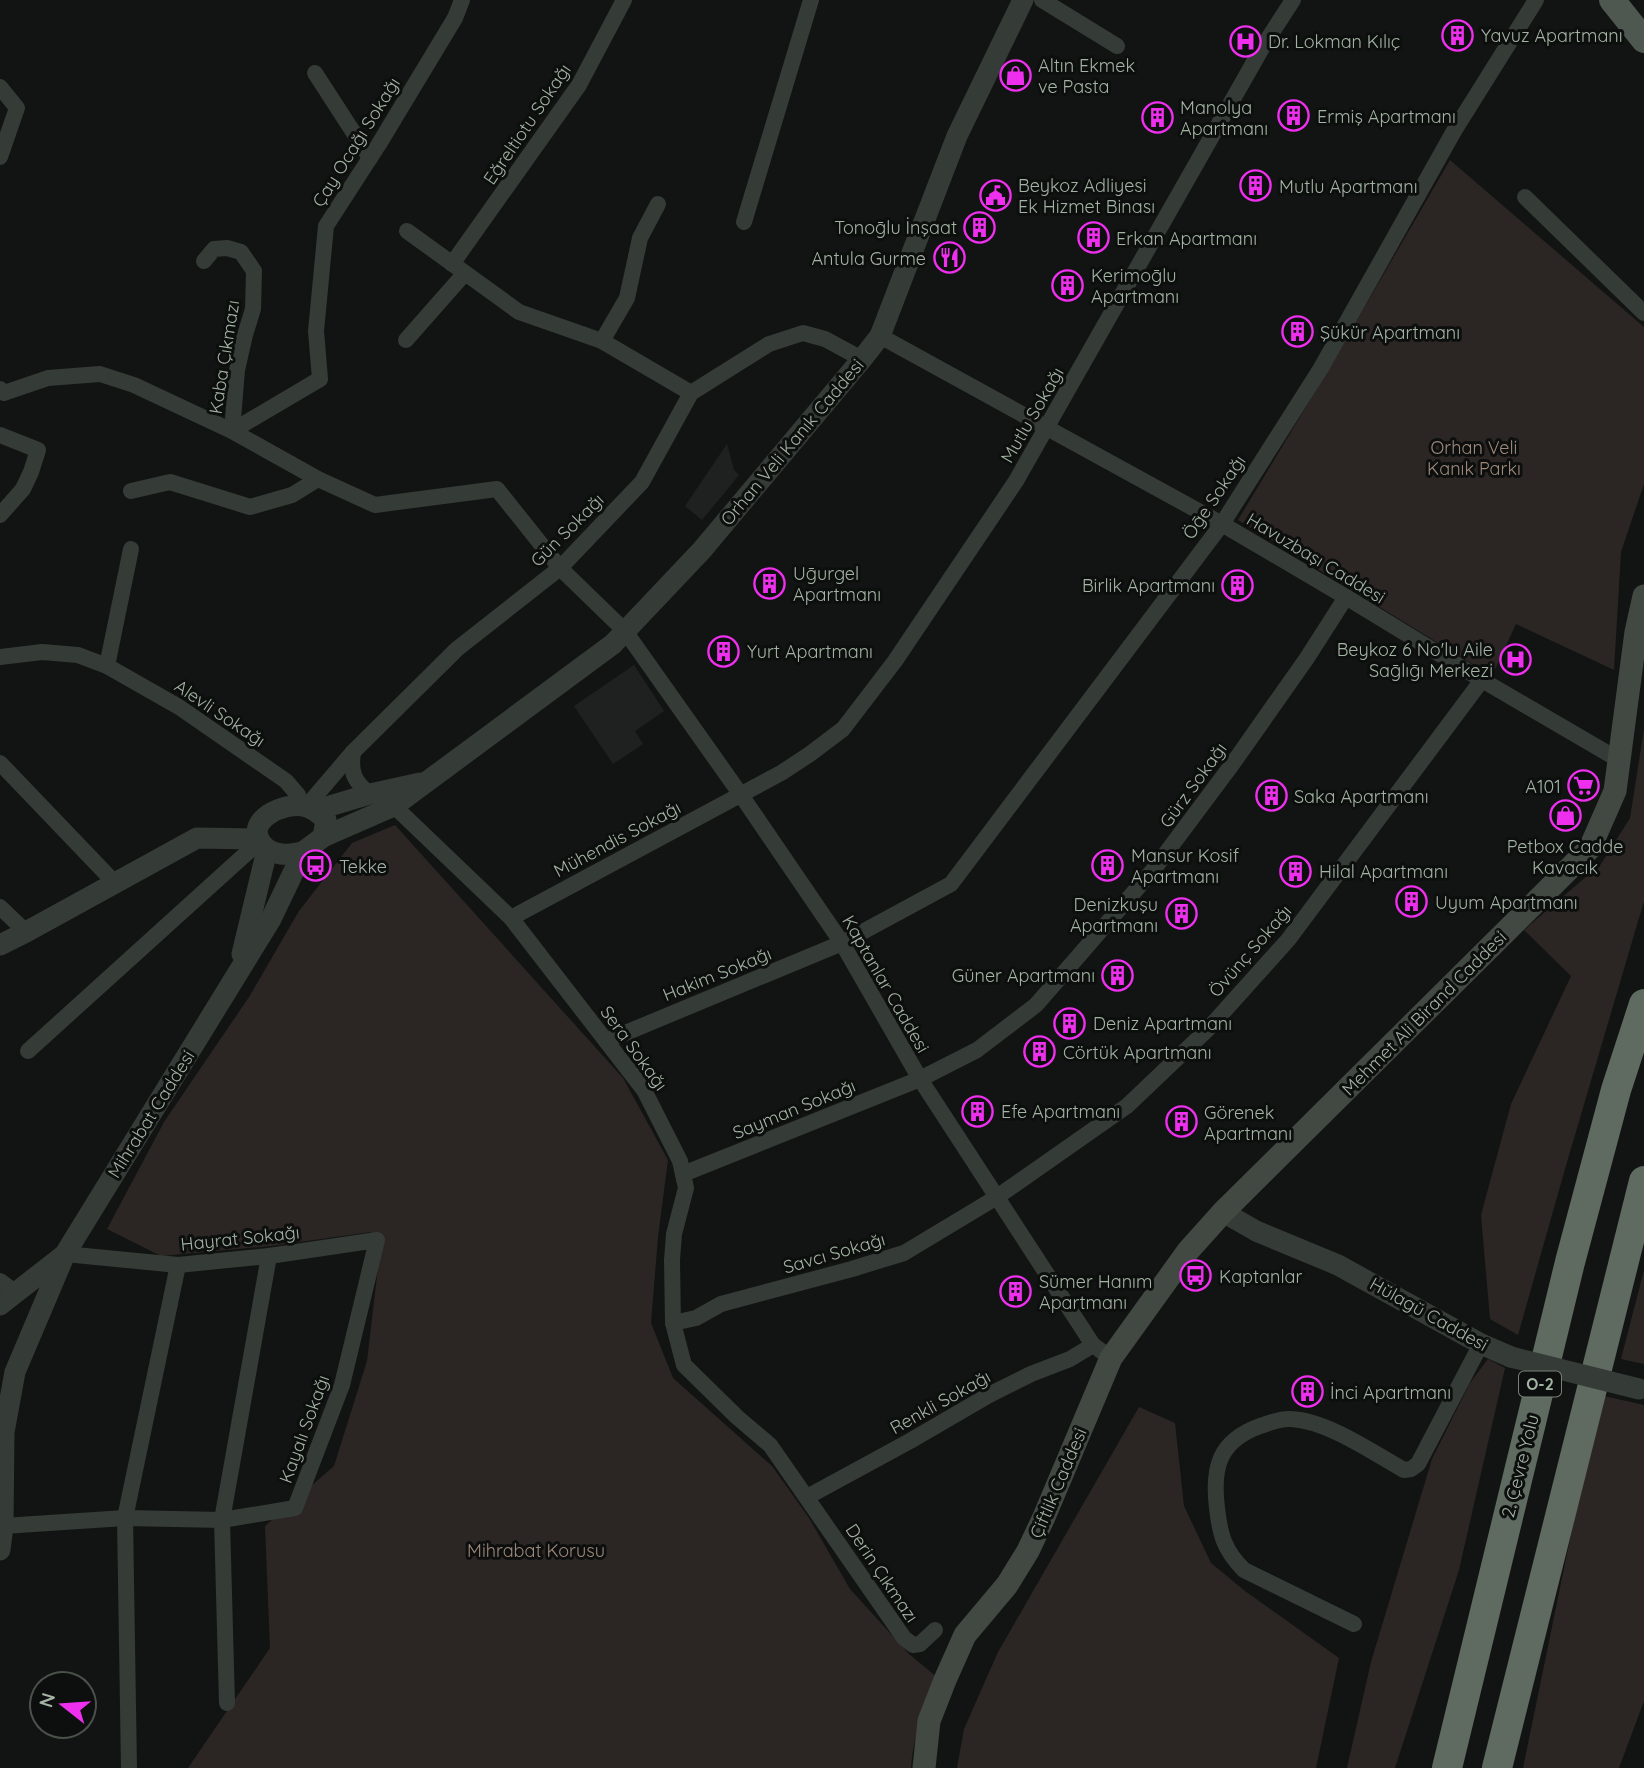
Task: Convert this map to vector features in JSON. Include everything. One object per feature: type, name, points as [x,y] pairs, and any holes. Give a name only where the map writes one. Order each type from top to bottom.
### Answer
[{"type":"highway","name":"2. Çevre Yolu","points":[[1447,1768],[1570,1262],[1616,1090],[1644,1004]]},
{"type":"highway","points":[[1497,1768],[1644,1181]]},
{"type":"main road","points":[[1612,0],[1644,40]]},
{"type":"main road","name":"Mehmet Ali Birand Caddesi","points":[[1223,1212],[1590,848],[1615,791],[1636,632],[1644,596]]},
{"type":"main road","name":"Çiftlik Caddesi","points":[[923,1768],[929,1721],[945,1680],[965,1635],[1007,1585],[1028,1551],[1044,1517],[1102,1351],[1223,1212]]},
{"type":"street","name":"Çay Ocağı Sokağı","points":[[232,431],[320,379],[316,331],[326,226],[455,18],[463,0]]},
{"type":"street","name":"Eğreltiotu Sokağı","points":[[406,340],[458,268],[579,85],[624,0]]},
{"type":"street","points":[[744,222],[811,0]]},
{"type":"street","name":"Orhan Veli Kanık Caddesi","points":[[323,837],[394,806],[613,644],[702,550],[862,359],[880,336],[957,136],[1023,0]]},
{"type":"street","points":[[1042,0],[1117,46]]},
{"type":"street","name":"Mutlu Sokağı","points":[[741,795],[781,773],[843,729],[895,661],[1016,481],[1262,48],[1293,0]]},
{"type":"street","name":"Öḡe Sokağı","points":[[842,943],[951,884],[1222,524],[1321,368],[1454,131],[1536,0]]},
{"type":"street","points":[[315,73],[369,158]]},
{"type":"street","points":[[0,87],[17,108],[0,157]]},
{"type":"street","points":[[1525,197],[1644,313]]},
{"type":"street","points":[[602,341],[627,298],[640,238],[658,204]]},
{"type":"street","points":[[407,230],[519,312],[602,341],[691,393]]},
{"type":"street","name":"Kaba Çıkmazı","points":[[204,261],[214,249],[226,248],[241,252],[254,271],[253,309],[237,370],[232,431]]},
{"type":"street","name":"Gün Sokağı","points":[[307,807],[353,752],[457,649],[560,568],[642,482],[691,393],[769,344],[803,333],[825,339],[862,359]]},
{"type":"street","name":"Havuzbaşı Caddesi","points":[[880,336],[1222,524],[1619,760]]},
{"type":"street","points":[[1,393],[48,378],[100,374],[134,385],[232,431],[318,479],[292,495],[250,506],[170,482],[131,491]]},
{"type":"street","points":[[0,435],[38,450],[32,472],[23,489],[0,515]]},
{"type":"street","name":"Kaptanlar Caddesi","points":[[318,479],[374,505],[497,489],[560,568],[625,631],[842,943],[920,1079],[1102,1351]]},
{"type":"street","points":[[107,666],[131,549]]},
{"type":"street","name":"Gürz Sokağı","points":[[920,1079],[978,1050],[1036,1005],[1162,859],[1239,756],[1307,659],[1346,597]]},
{"type":"street","name":"Alevli Sokağı","points":[[0,657],[43,652],[78,655],[107,666],[179,707],[286,781],[307,807]]},
{"type":"street","name":"Övünç Sokağı","points":[[997,1197],[1127,1106],[1208,1029],[1288,940],[1482,680]]},
{"type":"street","points":[[353,752],[353,773],[360,786],[370,794]]},
{"type":"street","points":[[0,763],[115,883]]},
{"type":"street","points":[[0,945],[197,838],[277,810],[307,807],[425,782]]},
{"type":"street","name":"Mühendis Sokağı","points":[[511,918],[741,795]]},
{"type":"street","name":"Sera Sokağı","points":[[394,806],[511,918],[644,1090],[680,1161],[686,1188],[674,1234],[672,1260],[673,1323],[684,1365],[770,1445],[807,1497]]},
{"type":"street","points":[[197,838],[261,843],[281,855],[303,852],[323,837],[326,820],[307,807]]},
{"type":"street","points":[[237,975],[261,843],[257,828],[263,817]]},
{"type":"street","points":[[28,1051],[261,843]]},
{"type":"street","name":"Mihrabat Caddesi","points":[[65,1254],[271,919],[303,852]]},
{"type":"street","points":[[0,907],[26,932]]},
{"type":"street","name":"Hakim Sokağı","points":[[606,1041],[842,943]]},
{"type":"street","name":"Sayman Sokağı","points":[[683,1174],[920,1079]]},
{"type":"street","name":"Savcı Sokağı","points":[[673,1323],[696,1318],[721,1304],[904,1253],[997,1197]]},
{"type":"street","name":"Hülagü Caddesi","points":[[1223,1212],[1256,1231],[1338,1265],[1481,1344],[1511,1357],[1641,1389]]},
{"type":"street","name":"Hayrat Sokağı","points":[[65,1254],[178,1265],[269,1256],[377,1240]]},
{"type":"street","name":"Kayalı Sokağı","points":[[3,1526],[125,1517],[222,1520],[295,1508],[342,1385],[377,1240]]},
{"type":"street","points":[[5,1293],[65,1254]]},
{"type":"street","points":[[0,1550],[3,1526],[4,1432],[15,1372],[65,1254]]},
{"type":"street","points":[[227,1703],[222,1520],[269,1256]]},
{"type":"street","points":[[129,1768],[125,1517],[178,1265]]},
{"type":"street","points":[[1354,1624],[1244,1570],[1236,1562],[1224,1544],[1220,1530],[1214,1484],[1216,1469],[1223,1454],[1242,1434],[1280,1419],[1304,1421],[1339,1433],[1404,1470],[1411,1469],[1418,1464],[1481,1344]]},
{"type":"street","name":"Renkli Sokağı","points":[[807,1497],[1031,1374],[1070,1359],[1102,1351]]},
{"type":"street","name":"Derin Çıkmazı","points":[[807,1497],[904,1638],[914,1645],[920,1644],[935,1630]]},
{"type":"shaded area","points":[[727,444],[734,470],[739,475],[702,520],[685,506]]},
{"type":"shaded area","points":[[634,665],[664,711],[635,731],[643,744],[613,764],[574,706]]},
{"type":"green space","name":"Orhan Veli Kanık Parkı","points":[[1450,160],[1644,327],[1644,484],[1621,552],[1614,670],[1516,624],[1492,676],[1238,520]]},
{"type":"green space","points":[[1644,729],[1644,901],[1518,1335],[1490,1319],[1481,1215],[1511,1104],[1571,976],[1524,930],[1601,864],[1630,818]]},
{"type":"green space","name":"Mihrabat Korusu","points":[[395,825],[623,1078],[668,1160],[651,1323],[673,1378],[772,1466],[809,1518],[850,1589],[909,1654],[938,1678],[917,1732],[911,1768],[188,1768],[270,1648],[265,1526],[334,1466],[367,1361],[378,1268],[371,1232],[271,1246],[161,1256],[107,1229],[164,1122],[249,997],[299,911],[352,843]]},
{"type":"green space","points":[[1644,1270],[1644,1364],[1621,1359]]},
{"type":"green space","points":[[1488,1359],[1505,1368],[1459,1570],[1395,1768],[1347,1768],[1371,1662],[1432,1459],[1470,1383]]},
{"type":"green space","points":[[1604,1396],[1644,1405],[1644,1701],[1619,1768],[1523,1768],[1577,1505]]},
{"type":"green space","points":[[1139,1407],[1175,1423],[1184,1506],[1211,1563],[1245,1591],[1339,1658],[1316,1768],[957,1768],[964,1729],[998,1652]]},
{"type":"place","name":"Yavuz Apartmanı","points":[[1458,35]]},
{"type":"place","name":"Dr. Lokman Kılıç","points":[[1245,41]]},
{"type":"place","name":"Altın Ekmek ve Pasta","points":[[1015,75]]},
{"type":"place","name":"Ermiş Apartmanı","points":[[1294,116]]},
{"type":"place","name":"Manolya Apartmanı","points":[[1157,117]]},
{"type":"place","name":"Mutlu Apartmanı","points":[[1256,186]]},
{"type":"place","name":"Beykoz Adliyesi Ek Hizmet Binası","points":[[995,195]]},
{"type":"place","name":"Tonoḡlu İnşaat","points":[[980,227]]},
{"type":"place","name":"Erkan Apartmanı","points":[[1093,238]]},
{"type":"place","name":"Antula Gurme","points":[[949,258]]},
{"type":"place","name":"Kerimoḡlu Apartmanı","points":[[1068,285]]},
{"type":"place","name":"Şükür Apartmanı","points":[[1297,332]]},
{"type":"place","name":"Uḡurgel Apartmanı","points":[[770,583]]},
{"type":"place","name":"Birlik Apartmanı","points":[[1238,585]]},
{"type":"place","name":"Yurt Apartmanı","points":[[724,651]]},
{"type":"place","name":"Beykoz 6 No'lu Aile Saḡlıḡı Merkezi","points":[[1516,659]]},
{"type":"place","name":"A101","points":[[1584,786]]},
{"type":"place","name":"Saka Apartmanı","points":[[1271,796]]},
{"type":"place","name":"Petbox Cadde Kavacık","points":[[1565,815]]},
{"type":"place","name":"Mansur Kosif Apartmanı","points":[[1108,865]]},
{"type":"place","name":"Tekke","points":[[316,866]]},
{"type":"place","name":"Hilal Apartmanı","points":[[1296,871]]},
{"type":"place","name":"Uyum Apartmanı","points":[[1412,902]]},
{"type":"place","name":"Denizkuşu Apartmanı","points":[[1181,914]]},
{"type":"place","name":"Güner Apartmanı","points":[[1118,975]]},
{"type":"place","name":"Deniz Apartmanı","points":[[1070,1023]]},
{"type":"place","name":"Cörtük Apartmanı","points":[[1040,1052]]},
{"type":"place","name":"Efe Apartmanı","points":[[978,1111]]},
{"type":"place","name":"Görenek Apartmanı","points":[[1181,1122]]},
{"type":"place","name":"Kaptanlar","points":[[1196,1276]]},
{"type":"place","name":"Sümer Hanım Apartmanı","points":[[1016,1291]]},
{"type":"place","name":"İnci Apartmanı","points":[[1307,1392]]}]
